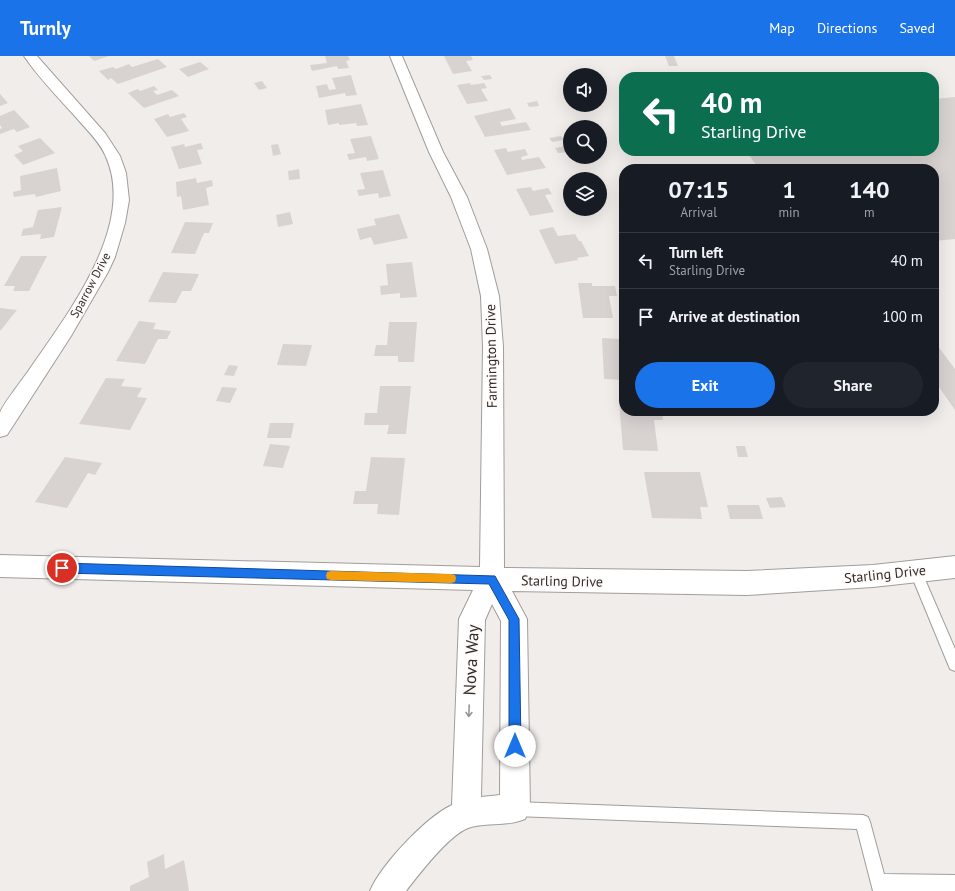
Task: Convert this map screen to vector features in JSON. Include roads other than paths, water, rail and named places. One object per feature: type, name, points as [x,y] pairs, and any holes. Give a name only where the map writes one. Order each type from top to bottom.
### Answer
[{"type":"street","name":"Sparrow Drive","points":[[0,429],[65,331],[100,272],[107,258],[118,223],[122,200],[119,173],[113,156],[100,136],[30,56]]},
{"type":"street","name":"Farmington Drive","points":[[396,56],[436,152],[462,204],[479,249],[490,296],[493,347],[491,489],[492,579]]},
{"type":"street","name":"Starling Drive","points":[[0,566],[492,579],[747,583],[834,580],[916,572],[955,566]]},
{"type":"street","points":[[386,891],[441,828],[453,820],[466,814],[516,809],[514,619],[492,579]]},
{"type":"street","name":"Nova Way","points":[[466,814],[472,619],[492,579]]},
{"type":"lane","points":[[916,572],[955,664]]},
{"type":"lane","points":[[516,809],[863,822],[880,887],[955,883]]}]
